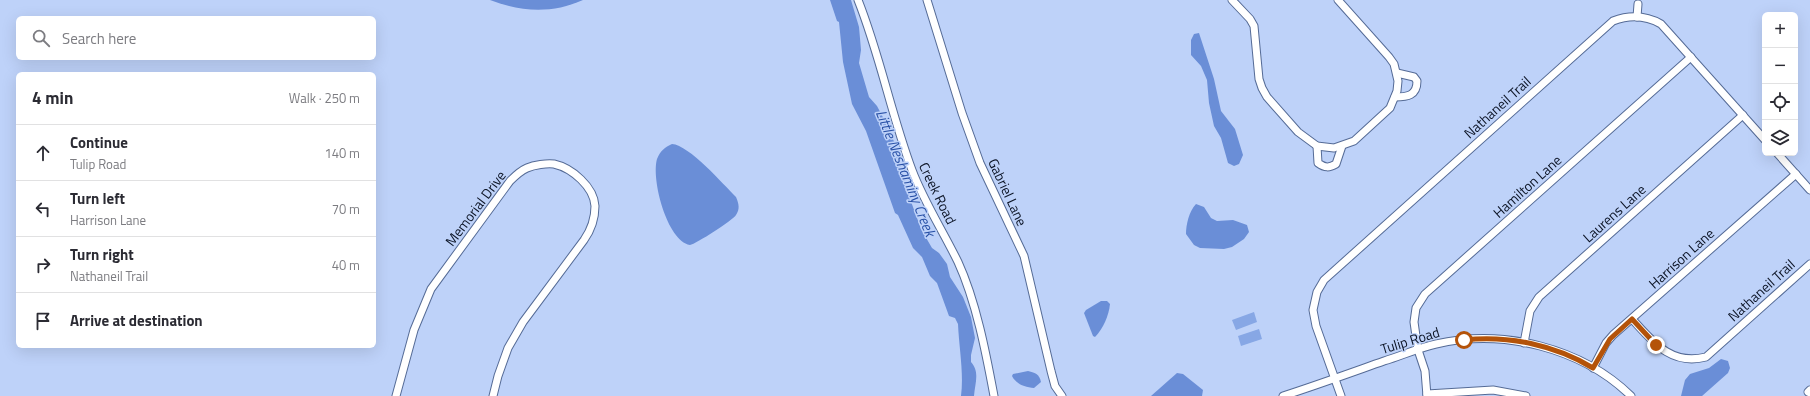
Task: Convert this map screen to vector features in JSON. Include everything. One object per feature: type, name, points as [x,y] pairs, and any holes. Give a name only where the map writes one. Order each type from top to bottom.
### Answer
[{"type":"street","name":"Creek Road","points":[[858,0],[875,48],[916,182],[958,262],[970,293],[994,396]]},
{"type":"street","name":"Gabriel Lane","points":[[927,0],[975,150],[1024,256],[1055,386],[1062,396]]},
{"type":"street","points":[[1232,0],[1250,19],[1254,26],[1259,79],[1266,97],[1298,132],[1317,146],[1327,147],[1342,146],[1354,141],[1382,116],[1390,108],[1395,97],[1398,81],[1397,73],[1389,57],[1338,0]]},
{"type":"street","points":[[1637,17],[1638,4]]},
{"type":"street","name":"Nathaneil Trail","points":[[1341,396],[1316,326],[1312,310],[1317,292],[1324,280],[1608,24],[1623,18],[1637,17],[1661,24],[1762,137]]},
{"type":"street","name":"Hamilton Lane","points":[[1427,395],[1425,371],[1418,350],[1414,322],[1416,308],[1425,294],[1691,57]]},
{"type":"street","points":[[1395,97],[1408,97],[1414,93],[1417,88],[1417,81],[1414,77],[1397,73]]},
{"type":"street","name":"Laurens Lane","points":[[1524,343],[1530,311],[1539,297],[1743,116]]},
{"type":"street","points":[[1317,146],[1318,162],[1324,167],[1331,167],[1336,164],[1342,146]]},
{"type":"street","points":[[1780,156],[1810,190]]},
{"type":"street","name":"Memorial Drive","points":[[396,396],[414,330],[431,289],[510,181],[528,167],[554,164],[563,168],[584,184],[592,194],[595,205],[594,218],[590,231],[523,322],[508,348],[493,396]]},
{"type":"street","name":"Harrison Lane","points":[[1593,368],[1610,339],[1796,174]]},
{"type":"street","name":"Nathaneil Trail","points":[[1632,319],[1656,345],[1665,352],[1683,358],[1700,358],[1706,356],[1810,264]]},
{"type":"street","name":"Tulip Road","points":[[1283,396],[1437,344],[1476,339],[1524,343],[1559,352],[1593,368],[1631,396]]},
{"type":"street","points":[[1427,395],[1493,390],[1526,396]]},
{"type":"street","points":[[1810,390],[1808,392],[1810,394]]},
{"type":"shaded area","points":[[490,0],[583,0],[560,8],[536,10],[513,7]]},
{"type":"shaded area","points":[[830,0],[851,0],[859,27],[861,50],[859,63],[869,97],[877,106],[897,149],[909,196],[921,229],[932,248],[939,253],[947,264],[950,277],[963,297],[971,317],[975,338],[971,355],[971,362],[974,366],[976,374],[974,396],[961,396],[962,369],[958,324],[955,318],[949,316],[937,283],[930,276],[922,257],[913,248],[898,215],[895,213],[866,131],[852,104],[843,62],[839,22],[837,21]]},
{"type":"shaded area","points":[[1199,33],[1214,79],[1221,111],[1235,129],[1243,155],[1239,164],[1234,166],[1228,163],[1221,138],[1214,126],[1209,103],[1207,80],[1201,66],[1191,55],[1191,40],[1194,34]]},
{"type":"shaded area","points":[[672,144],[687,151],[706,166],[736,197],[739,209],[733,218],[694,244],[690,245],[682,241],[674,233],[663,208],[656,180],[657,159],[667,146]]},
{"type":"shaded area","points":[[1196,204],[1204,207],[1211,218],[1217,221],[1233,220],[1247,225],[1249,232],[1244,239],[1232,247],[1224,249],[1200,248],[1194,245],[1186,234],[1186,230],[1190,214]]},
{"type":"shaded area","points":[[1101,301],[1107,301],[1110,304],[1103,326],[1095,337],[1093,336],[1084,313],[1086,310]]},
{"type":"shaded area","points":[[1254,312],[1257,322],[1236,330],[1232,320]]},
{"type":"shaded area","points":[[1259,329],[1262,339],[1241,346],[1238,336]]},
{"type":"shaded area","points":[[1721,359],[1728,361],[1730,368],[1728,373],[1702,396],[1681,396],[1685,380],[1690,374],[1709,368]]},
{"type":"shaded area","points":[[1028,371],[1037,374],[1040,379],[1041,382],[1034,388],[1027,387],[1016,382],[1012,376],[1013,374]]},
{"type":"shaded area","points":[[1177,373],[1183,374],[1203,390],[1202,396],[1151,396]]},
{"type":"route","points":[[1464,340],[1488,339],[1514,341],[1548,348],[1585,363],[1593,368],[1606,343],[1613,334],[1632,319],[1656,345]]},
{"type":"water label","name":"Little Neshaminy Creek","points":[[906,173]]}]
